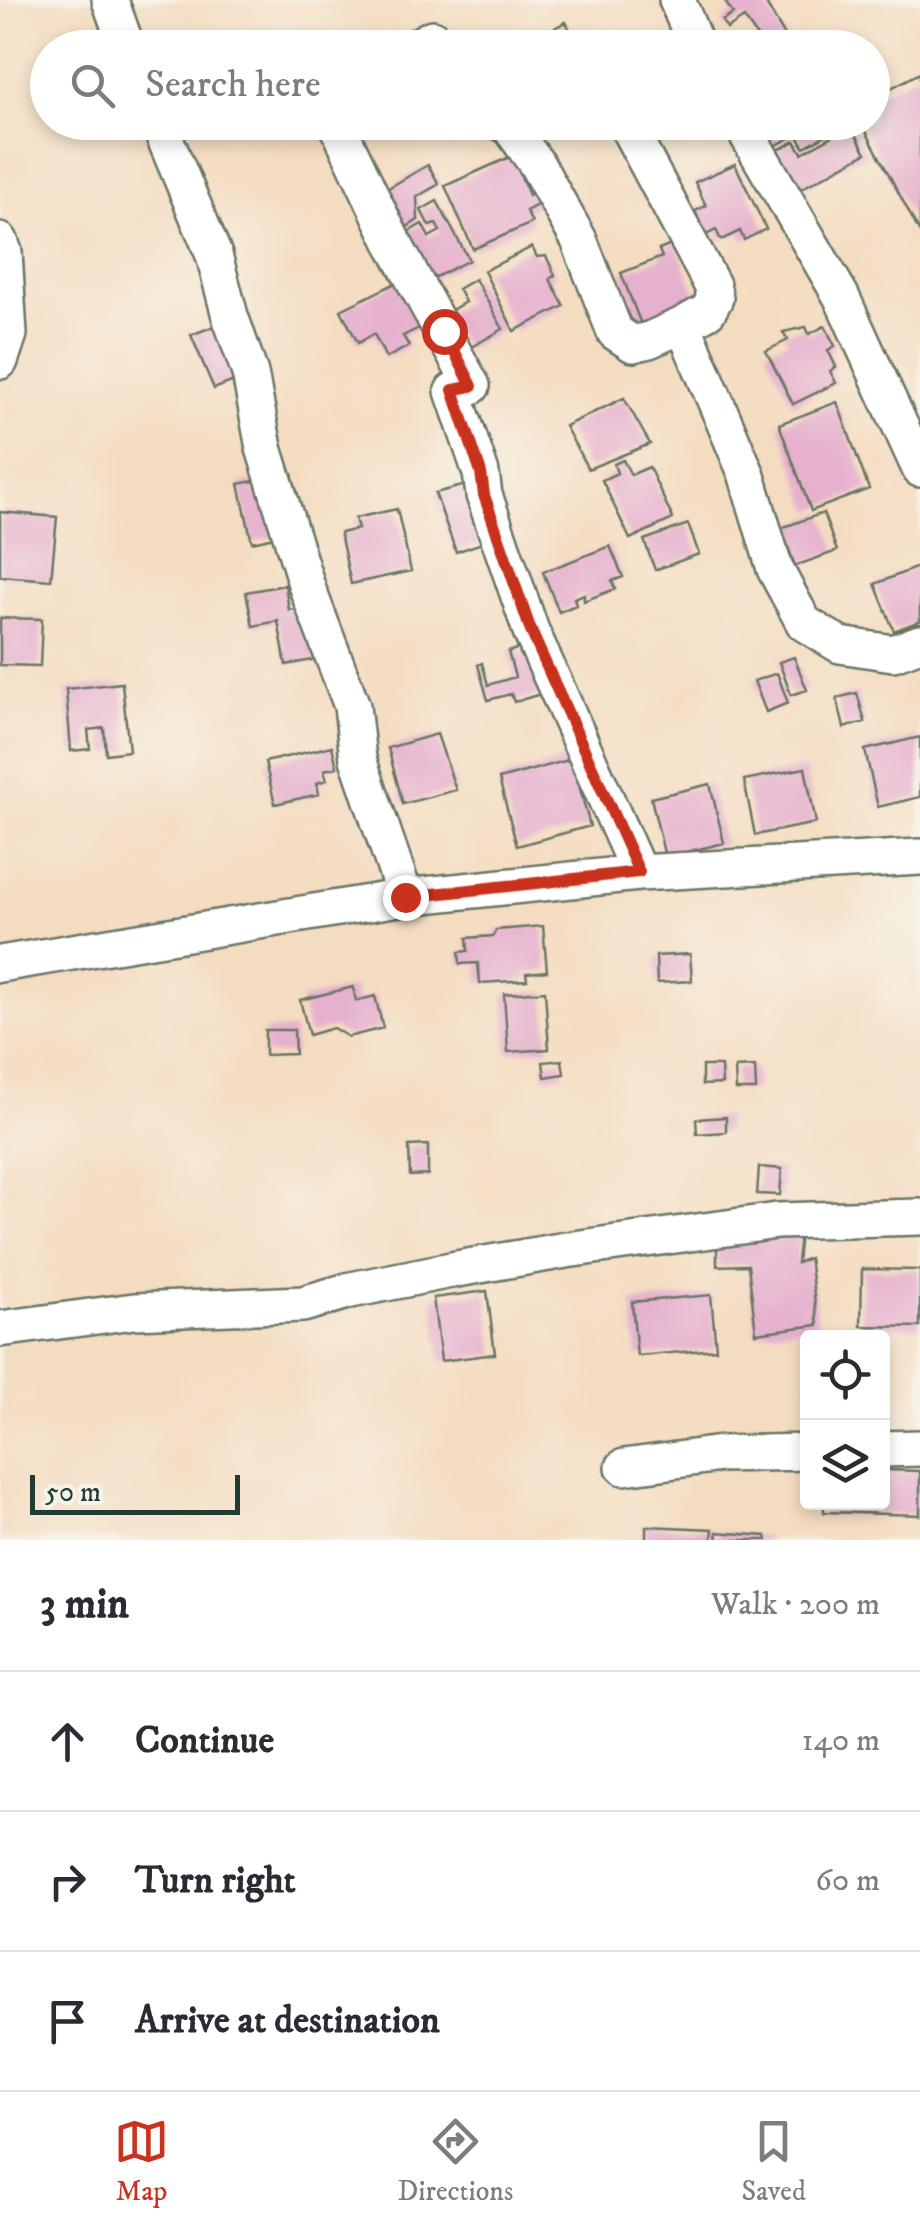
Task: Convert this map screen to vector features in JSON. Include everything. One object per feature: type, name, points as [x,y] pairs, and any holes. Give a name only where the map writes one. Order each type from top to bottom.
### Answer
[{"type":"street","points":[[110,0],[121,30]]},
{"type":"street","points":[[677,0],[690,30]]},
{"type":"street","points":[[166,140],[214,255],[250,374],[264,448],[308,590],[352,706],[358,759],[405,897]]},
{"type":"street","points":[[345,140],[392,240],[472,386],[453,390],[502,550],[540,652],[639,872]]},
{"type":"street","points":[[519,140],[570,224],[615,332],[633,344],[683,325],[708,311],[716,298],[635,140]]},
{"type":"street","points":[[750,140],[841,296],[920,470]]},
{"type":"street","points":[[0,241],[10,334],[0,361]]},
{"type":"street","points":[[683,325],[746,473],[776,569],[804,623],[840,645],[893,653],[920,644]]},
{"type":"street","points":[[0,964],[405,897],[639,872],[920,857]]},
{"type":"street","points":[[0,1329],[134,1310],[303,1304],[351,1290],[470,1266],[776,1222],[920,1216]]},
{"type":"street","points":[[890,1449],[920,1448]]},
{"type":"street","points":[[624,1467],[721,1454],[800,1452]]},
{"type":"building","points":[[764,0],[782,30],[752,30],[744,18],[727,29],[722,21],[733,14],[726,3]]},
{"type":"building","points":[[566,22],[570,30],[551,30]]},
{"type":"building","points":[[920,73],[920,233],[871,140],[890,140],[890,89]]},
{"type":"building","points":[[826,140],[859,140],[866,153],[795,192],[773,153],[795,141],[802,153]]},
{"type":"building","points":[[512,156],[529,195],[532,193],[539,204],[526,211],[532,223],[473,249],[445,186]]},
{"type":"building","points":[[735,164],[766,229],[744,240],[740,231],[721,240],[716,230],[706,235],[695,211],[706,206],[695,182]]},
{"type":"building","points":[[428,165],[439,184],[417,197],[418,220],[407,227],[385,190]]},
{"type":"building","points":[[437,201],[469,260],[426,282],[401,236],[422,224],[429,237],[440,231],[436,224],[429,226],[421,210]]},
{"type":"building","points":[[676,243],[702,309],[644,332],[621,273],[662,257],[659,250]]},
{"type":"building","points":[[532,247],[537,257],[546,256],[555,275],[550,279],[564,306],[514,331],[484,271]]},
{"type":"building","points":[[475,279],[503,329],[466,350],[445,314],[465,302],[458,289]]},
{"type":"building","points":[[402,280],[425,325],[403,336],[409,346],[386,358],[374,334],[358,343],[341,310]]},
{"type":"building","points":[[227,321],[249,375],[214,389],[191,335]]},
{"type":"building","points":[[825,326],[835,346],[828,350],[836,367],[830,371],[836,383],[793,404],[766,351],[788,340],[783,332],[806,327],[809,334]]},
{"type":"building","points":[[624,398],[650,444],[588,469],[565,426]]},
{"type":"building","points":[[837,402],[869,489],[811,511],[779,424]]},
{"type":"building","points":[[623,460],[631,475],[649,467],[673,519],[630,539],[602,480],[617,473],[614,464]]},
{"type":"building","points":[[292,473],[305,530],[252,542],[239,484]]},
{"type":"building","points":[[470,484],[488,541],[456,552],[435,493]]},
{"type":"building","points":[[397,509],[411,571],[351,584],[340,533],[358,529],[355,518]]},
{"type":"building","points":[[0,512],[57,517],[51,580],[0,576]]},
{"type":"building","points":[[823,513],[837,551],[795,566],[781,528]]},
{"type":"building","points":[[688,524],[699,554],[655,570],[644,540]]},
{"type":"building","points":[[610,546],[623,577],[612,581],[615,589],[584,601],[584,594],[574,598],[576,605],[559,612],[543,572]]},
{"type":"building","points":[[920,566],[920,621],[894,631],[875,584]]},
{"type":"building","points":[[285,585],[289,610],[329,602],[339,655],[286,665],[278,621],[253,626],[246,592]]},
{"type":"building","points":[[0,618],[42,619],[40,666],[0,665]]},
{"type":"building","points":[[519,648],[521,657],[537,653],[544,693],[514,702],[511,694],[488,700],[478,665],[482,663],[488,685],[515,677],[508,652]]},
{"type":"building","points":[[794,657],[807,690],[791,695],[779,662]]},
{"type":"building","points":[[777,673],[788,703],[766,712],[754,681]]},
{"type":"building","points":[[122,683],[129,751],[106,754],[104,728],[88,730],[90,749],[71,751],[66,689]]},
{"type":"building","points":[[857,693],[865,722],[844,728],[837,698]]},
{"type":"building","points":[[437,734],[456,790],[403,804],[388,748]]},
{"type":"building","points":[[920,737],[920,797],[878,807],[865,750]]},
{"type":"building","points":[[332,746],[337,767],[324,770],[327,780],[317,783],[319,794],[275,804],[265,762]]},
{"type":"building","points":[[572,759],[590,826],[517,846],[499,779]]},
{"type":"building","points":[[805,768],[816,823],[755,835],[744,780]]},
{"type":"building","points":[[710,784],[724,843],[665,857],[651,798]]},
{"type":"building","points":[[543,926],[547,971],[526,973],[527,980],[480,983],[478,963],[460,964],[459,952],[468,951],[467,938],[493,936],[496,930]]},
{"type":"building","points":[[690,954],[692,981],[657,983],[656,956]]},
{"type":"building","points":[[353,987],[356,1001],[375,996],[383,1028],[348,1037],[333,1028],[309,1035],[300,1000]]},
{"type":"building","points":[[545,991],[549,1049],[508,1052],[504,994]]},
{"type":"building","points":[[265,1030],[294,1030],[295,1054],[265,1055]]},
{"type":"building","points":[[562,1060],[564,1074],[545,1077],[543,1062]]},
{"type":"building","points":[[702,1066],[721,1066],[722,1084],[702,1085]]},
{"type":"building","points":[[755,1067],[756,1090],[736,1090],[735,1068]]},
{"type":"building","points":[[726,1117],[726,1132],[697,1134],[696,1119]]},
{"type":"building","points":[[428,1145],[428,1175],[410,1176],[409,1146]]},
{"type":"building","points":[[759,1167],[782,1169],[780,1195],[757,1194]]},
{"type":"building","points":[[800,1233],[797,1263],[809,1258],[818,1325],[756,1333],[748,1265],[717,1266],[717,1240]]},
{"type":"building","points":[[862,1269],[920,1270],[920,1327],[861,1326]]},
{"type":"building","points":[[487,1291],[495,1354],[441,1361],[433,1298]]},
{"type":"building","points":[[711,1295],[716,1349],[637,1356],[632,1302]]},
{"type":"building","points":[[890,1470],[920,1471],[920,1515],[824,1512],[890,1510]]},
{"type":"building","points":[[646,1526],[713,1529],[712,1540],[646,1540]]},
{"type":"building","points":[[717,1532],[766,1536],[767,1540],[718,1540]]},
{"type":"route","points":[[405,897],[639,872],[540,652],[515,586],[453,390],[472,386],[444,331]]}]
